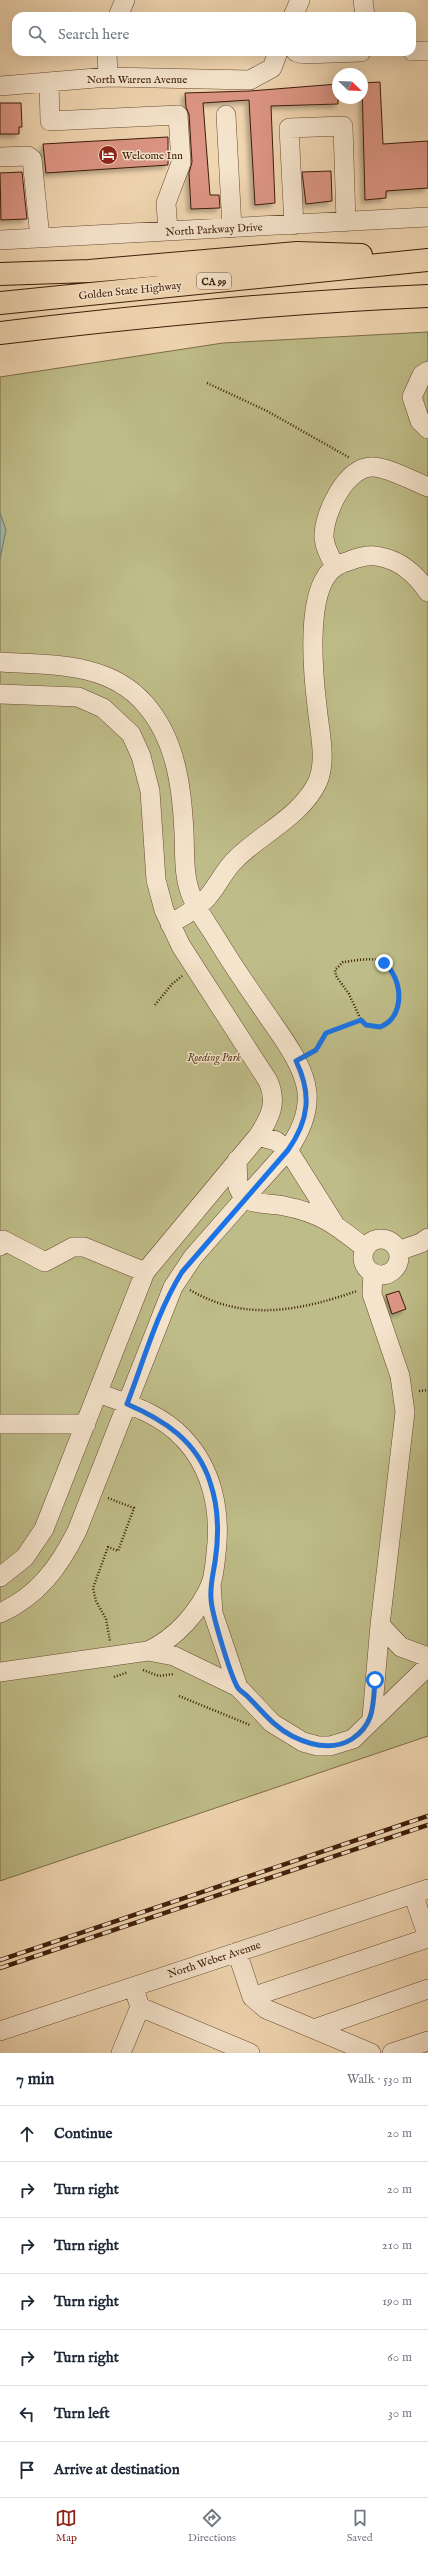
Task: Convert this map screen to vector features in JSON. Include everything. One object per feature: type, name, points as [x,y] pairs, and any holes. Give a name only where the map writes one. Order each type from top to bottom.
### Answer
[{"type":"highway","points":[[0,274],[89,271],[297,253],[428,259]]},
{"type":"highway","name":"Golden State Highway","points":[[0,303],[428,259]]},
{"type":"highway","points":[[0,334],[112,320],[331,300],[428,296]]},
{"type":"highway","points":[[331,300],[428,304]]},
{"type":"street","points":[[120,12],[125,0]]},
{"type":"street","points":[[295,12],[300,0]]},
{"type":"street","points":[[363,0],[364,12]]},
{"type":"street","points":[[416,51],[428,51]]},
{"type":"street","points":[[107,56],[108,77]]},
{"type":"street","name":"North Warren Avenue","points":[[0,86],[108,77],[250,80],[275,60]]},
{"type":"street","points":[[49,82],[50,121],[178,115],[181,163],[166,203],[168,232]]},
{"type":"street","points":[[226,115],[232,228]]},
{"type":"street","points":[[294,225],[288,128],[343,126],[346,222]]},
{"type":"street","points":[[0,157],[28,156],[32,159],[40,238]]},
{"type":"street","name":"North Parkway Drive","points":[[0,240],[428,217]]},
{"type":"street","points":[[428,371],[422,375],[412,397],[420,422],[428,429]]},
{"type":"street","points":[[335,566],[329,555],[324,540],[326,520],[339,492],[358,470],[372,466],[428,487]]},
{"type":"street","points":[[170,924],[197,907],[212,891],[235,860],[298,808],[310,795],[318,779],[322,762],[314,674],[316,610],[323,581],[335,566],[358,558],[383,557],[407,569],[428,592]]},
{"type":"street","points":[[0,662],[63,666],[99,673],[124,686],[145,703],[166,736],[174,758],[181,790],[186,874],[192,897],[296,1061],[305,1082],[307,1101],[299,1132],[288,1150],[193,1257],[176,1281],[156,1325],[78,1531],[56,1569],[34,1592],[0,1613]]},
{"type":"street","points":[[0,694],[78,697],[103,708],[131,734],[141,756],[150,791],[156,880],[170,924],[194,968],[272,1089],[272,1112],[258,1136],[145,1272],[86,1424],[41,1534],[25,1558],[0,1577]]},
{"type":"street","points":[[258,1136],[276,1141],[288,1150],[334,1223]]},
{"type":"street","points":[[237,1160],[238,1187],[244,1199],[253,1203],[300,1210],[334,1223],[365,1248]]},
{"type":"street","points":[[0,1246],[3,1240],[45,1262],[73,1248],[84,1247],[145,1272]]},
{"type":"street","points":[[372,1718],[380,1626],[405,1412],[400,1376],[375,1306],[373,1280],[363,1260],[365,1248],[374,1240],[386,1240],[395,1246],[398,1251],[398,1263],[390,1272],[379,1275],[373,1280]]},
{"type":"street","points":[[398,1251],[426,1241]]},
{"type":"street","points":[[128,1314],[156,1325]]},
{"type":"street","points":[[98,1393],[151,1414],[172,1428],[187,1443],[204,1468],[214,1495],[218,1532],[211,1583],[213,1613],[238,1687]]},
{"type":"street","points":[[0,1424],[86,1424]]},
{"type":"street","points":[[0,1672],[148,1651],[164,1643],[190,1618],[211,1583]]},
{"type":"street","points":[[380,1626],[401,1647],[428,1656]]},
{"type":"street","points":[[148,1651],[174,1656],[238,1687],[272,1723],[292,1736],[318,1746],[330,1746],[353,1739],[372,1718],[428,1666]]},
{"type":"street","points":[[252,1997],[427,1933],[421,1892]]},
{"type":"street","name":"North Weber Avenue","points":[[0,2030],[421,1892]]},
{"type":"street","points":[[237,1952],[252,1997],[266,2009],[371,2053]]},
{"type":"street","points":[[121,2053],[140,2007],[132,1986]]},
{"type":"street","points":[[314,2029],[428,1989]]},
{"type":"street","points":[[140,2007],[250,2053]]},
{"type":"street","points":[[392,2053],[428,2041]]},
{"type":"path","points":[[207,383],[267,411],[347,456],[358,470]]},
{"type":"path","points":[[296,1061],[316,1050],[326,1033],[361,1020],[374,1027],[385,1025],[393,1017],[398,1004],[398,990],[393,975],[388,967],[378,960],[343,962],[335,970],[336,976],[349,994],[361,1020]]},
{"type":"path","points":[[155,1005],[172,984],[194,968]]},
{"type":"path","points":[[176,1281],[219,1304],[242,1310],[265,1311],[304,1306],[373,1280]]},
{"type":"path","points":[[92,1492],[134,1508],[118,1551],[108,1547],[94,1581],[94,1594],[106,1619],[110,1643]]},
{"type":"path","points":[[140,1669],[163,1677],[181,1674]]},
{"type":"path","points":[[114,1676],[133,1671]]},
{"type":"path","points":[[179,1696],[250,1726],[241,1715]]},
{"type":"green space","name":"Roeding Park","points":[[428,332],[428,1736],[0,1881],[0,377],[223,343]]},
{"type":"shaded area","points":[[0,513],[6,530],[0,559]]},
{"type":"building","points":[[380,82],[383,144],[428,141],[428,188],[386,191],[386,198],[365,200],[363,104],[368,104],[368,83]]},
{"type":"building","points":[[332,84],[332,104],[338,104],[271,106],[275,203],[255,205],[249,100],[203,103],[210,195],[219,195],[220,208],[191,209],[189,173],[192,162],[189,114],[186,107],[185,93],[250,91]]},
{"type":"building","points":[[0,103],[21,103],[22,127],[19,127],[19,134],[0,134]]},
{"type":"building","name":"Welcome Inn","points":[[168,137],[168,165],[46,173],[43,144]]},
{"type":"building","points":[[331,171],[332,201],[306,204],[302,172]]},
{"type":"building","points":[[22,172],[27,219],[1,220],[0,173]]},
{"type":"building","points":[[399,1291],[406,1309],[392,1314],[386,1295]]},
{"type":"railway","points":[[0,1960],[428,1816]]},
{"type":"railway","points":[[0,1968],[428,1825]]},
{"type":"place","name":"Welcome Inn","points":[[108,155]]},
{"type":"route","points":[[375,1680],[372,1718],[353,1739],[330,1746],[318,1746],[303,1742],[287,1733],[272,1723],[238,1687],[217,1627],[210,1599],[218,1532],[214,1495],[210,1481],[195,1452],[184,1438],[151,1414],[127,1404],[156,1325],[173,1286],[193,1257],[288,1150],[299,1132],[303,1122],[307,1092],[302,1073],[296,1061],[316,1050],[326,1033],[361,1020],[366,1025],[380,1027],[390,1022],[396,1012],[399,996],[398,990],[393,975],[384,963]]}]
